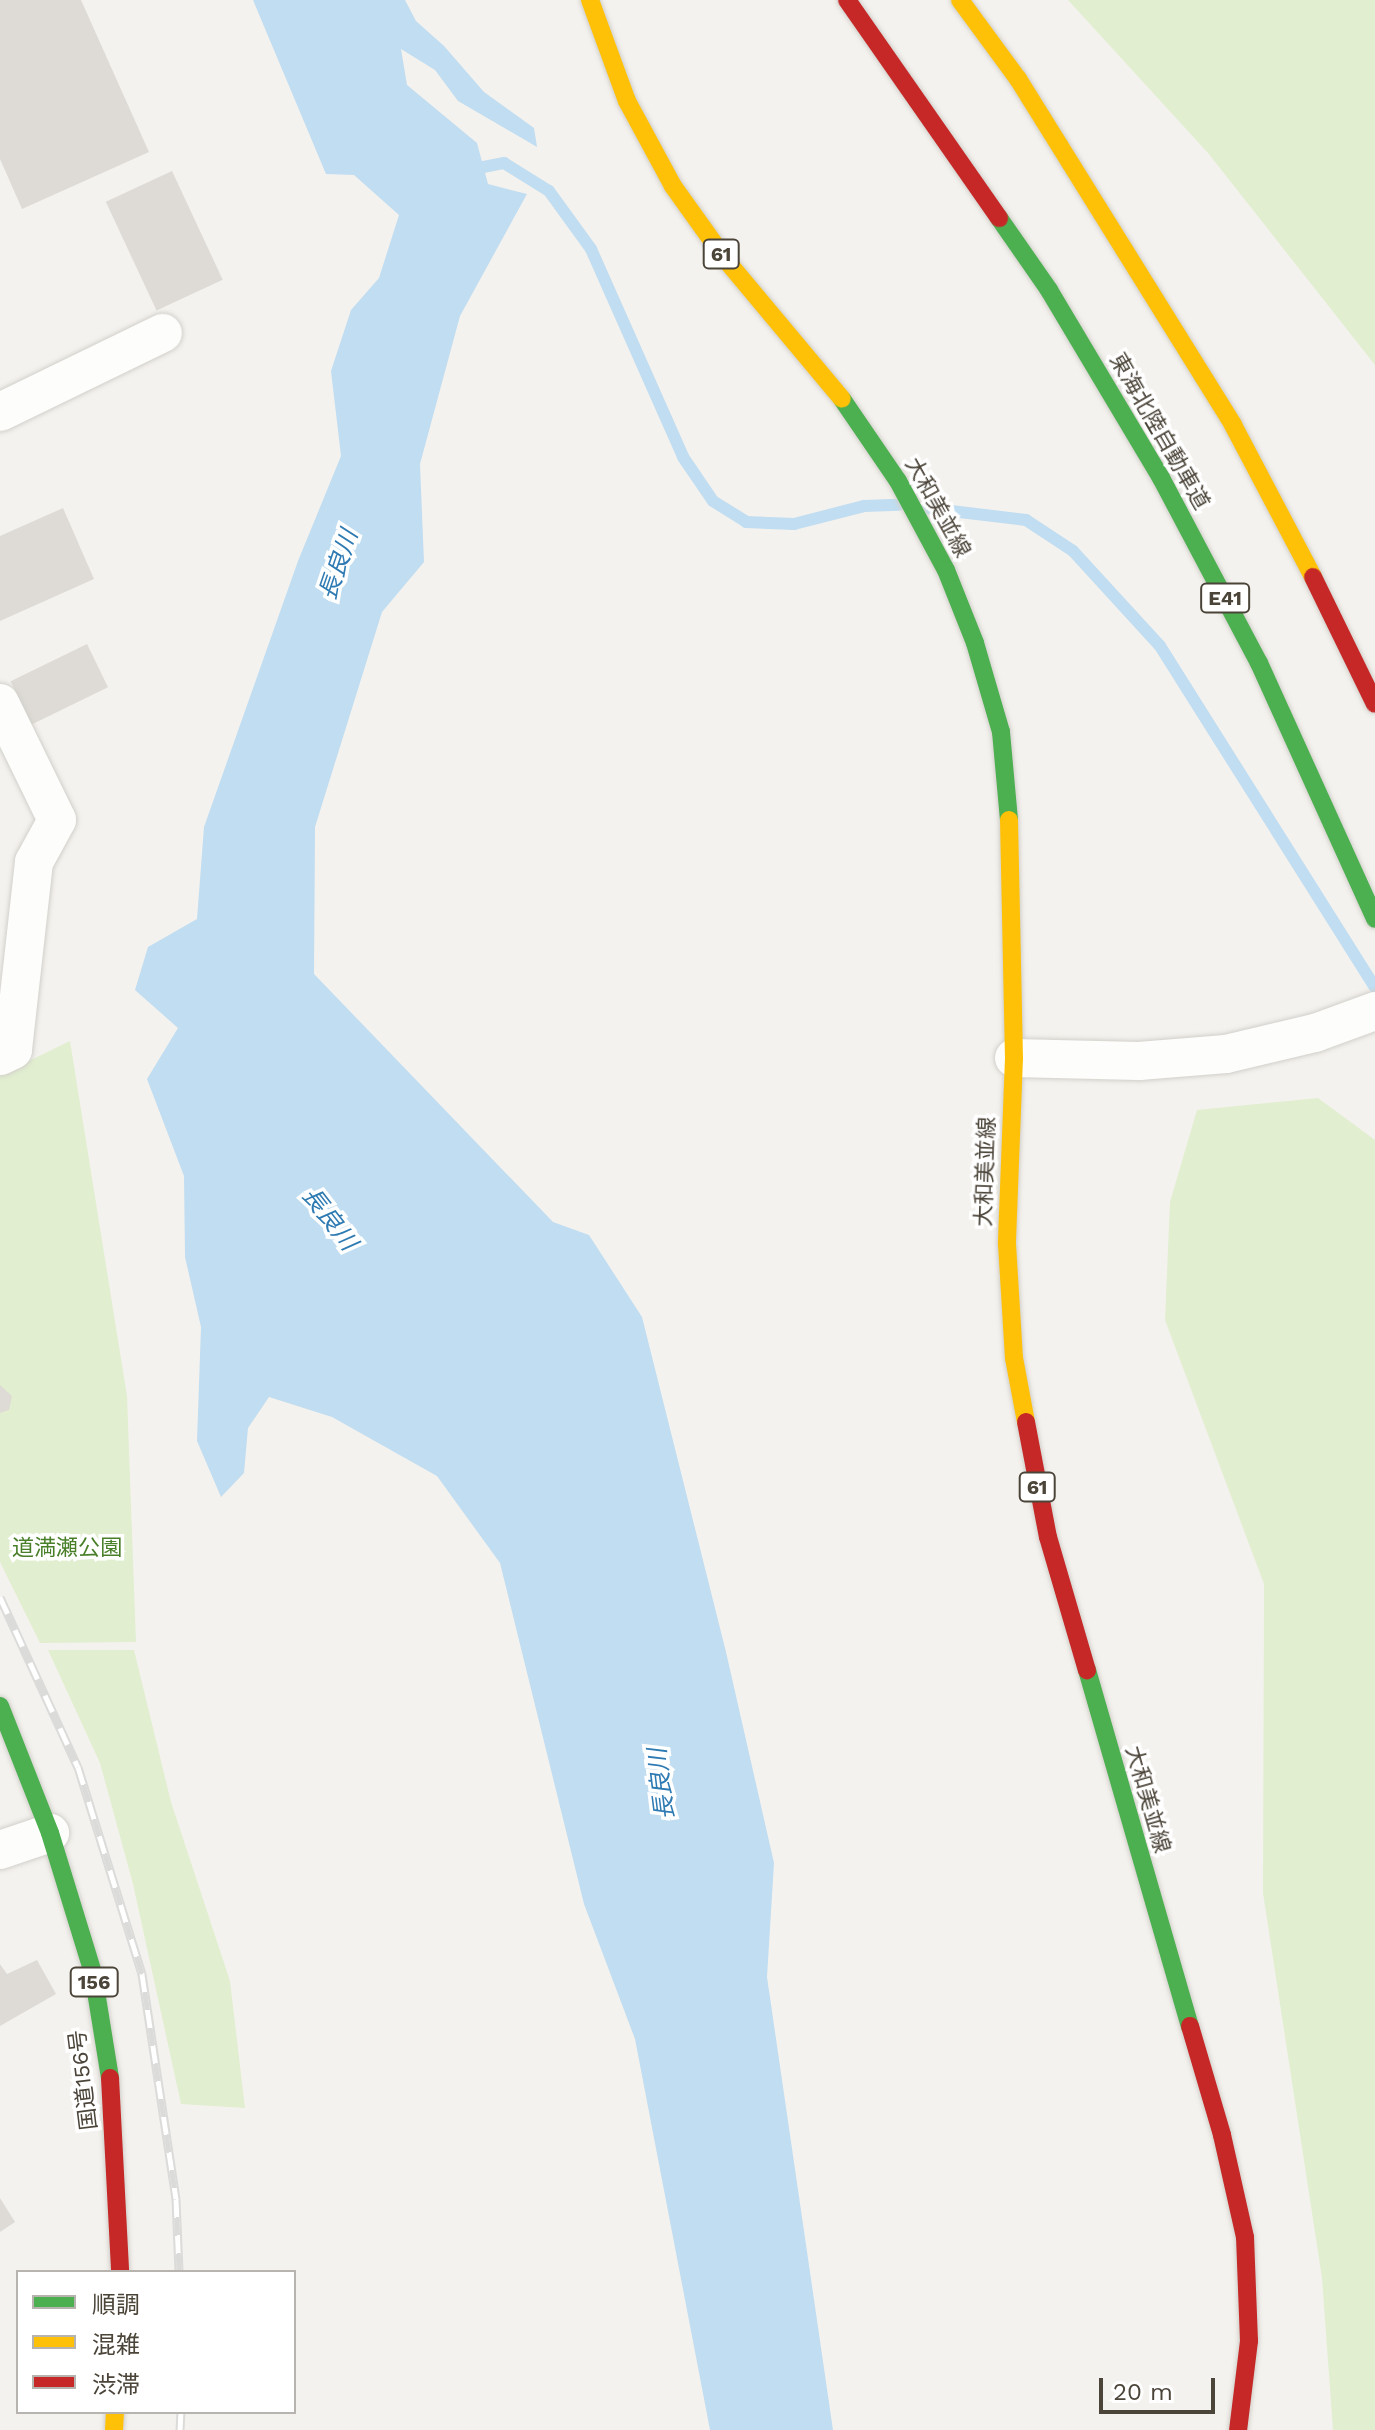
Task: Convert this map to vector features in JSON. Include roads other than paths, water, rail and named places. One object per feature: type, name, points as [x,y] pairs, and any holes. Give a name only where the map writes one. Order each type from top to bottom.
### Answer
[{"type":"main road","name":"大和美並線","points":[[590,0],[627,101],[673,186],[725,259],[842,400],[898,481],[946,570],[975,643],[1001,732],[1009,809],[1014,1058],[1007,1244],[1014,1358],[1027,1441],[1048,1537],[1222,2135],[1245,2237],[1249,2341],[1238,2430]]},
{"type":"main road","name":"東海北陸自動車道","points":[[847,0],[1049,290],[1161,478],[1259,663],[1375,919]]},
{"type":"main road","points":[[960,0],[1018,79],[1125,245],[1233,425],[1340,628],[1375,704]]},
{"type":"main road","name":"国道156号","points":[[0,1706],[50,1833],[93,1973],[109,2073],[120,2270]]},
{"type":"street","points":[[0,412],[163,333]]},
{"type":"street","points":[[0,703],[57,820],[34,862],[13,1050],[0,1056]]},
{"type":"street","points":[[1014,1058],[1139,1061],[1226,1054],[1315,1033],[1375,1011]]},
{"type":"street","points":[[0,1850],[50,1833]]},
{"type":"water","name":"長良川","points":[[253,0],[405,0],[416,21],[444,46],[484,92],[534,128],[537,147],[458,101],[435,70],[401,49],[407,85],[477,143],[488,184],[527,194],[460,316],[420,464],[424,562],[382,612],[315,827],[314,974],[553,1222],[589,1235],[642,1317],[726,1652],[774,1863],[767,1977],[833,2430],[710,2430],[635,2039],[584,1904],[500,1563],[437,1476],[332,1417],[269,1397],[248,1428],[244,1473],[221,1497],[197,1441],[201,1327],[185,1257],[184,1176],[147,1079],[178,1028],[135,990],[148,947],[197,919],[204,827],[298,561],[341,456],[331,371],[351,310],[379,278],[399,215],[354,175],[326,174]]},
{"type":"waterway","points":[[468,170],[504,163],[549,191],[591,249],[683,457],[713,501],[746,522],[794,524],[864,506],[899,505]]},
{"type":"waterway","points":[[926,508],[1026,520],[1073,551],[1160,646],[1375,987]]},
{"type":"railway","points":[[0,1597],[78,1767],[142,1974],[176,2199],[179,2270]]},
{"type":"railway","points":[[180,2430],[181,2414]]},
{"type":"park label","name":"道満瀬公園","points":[[67,1548]]}]
